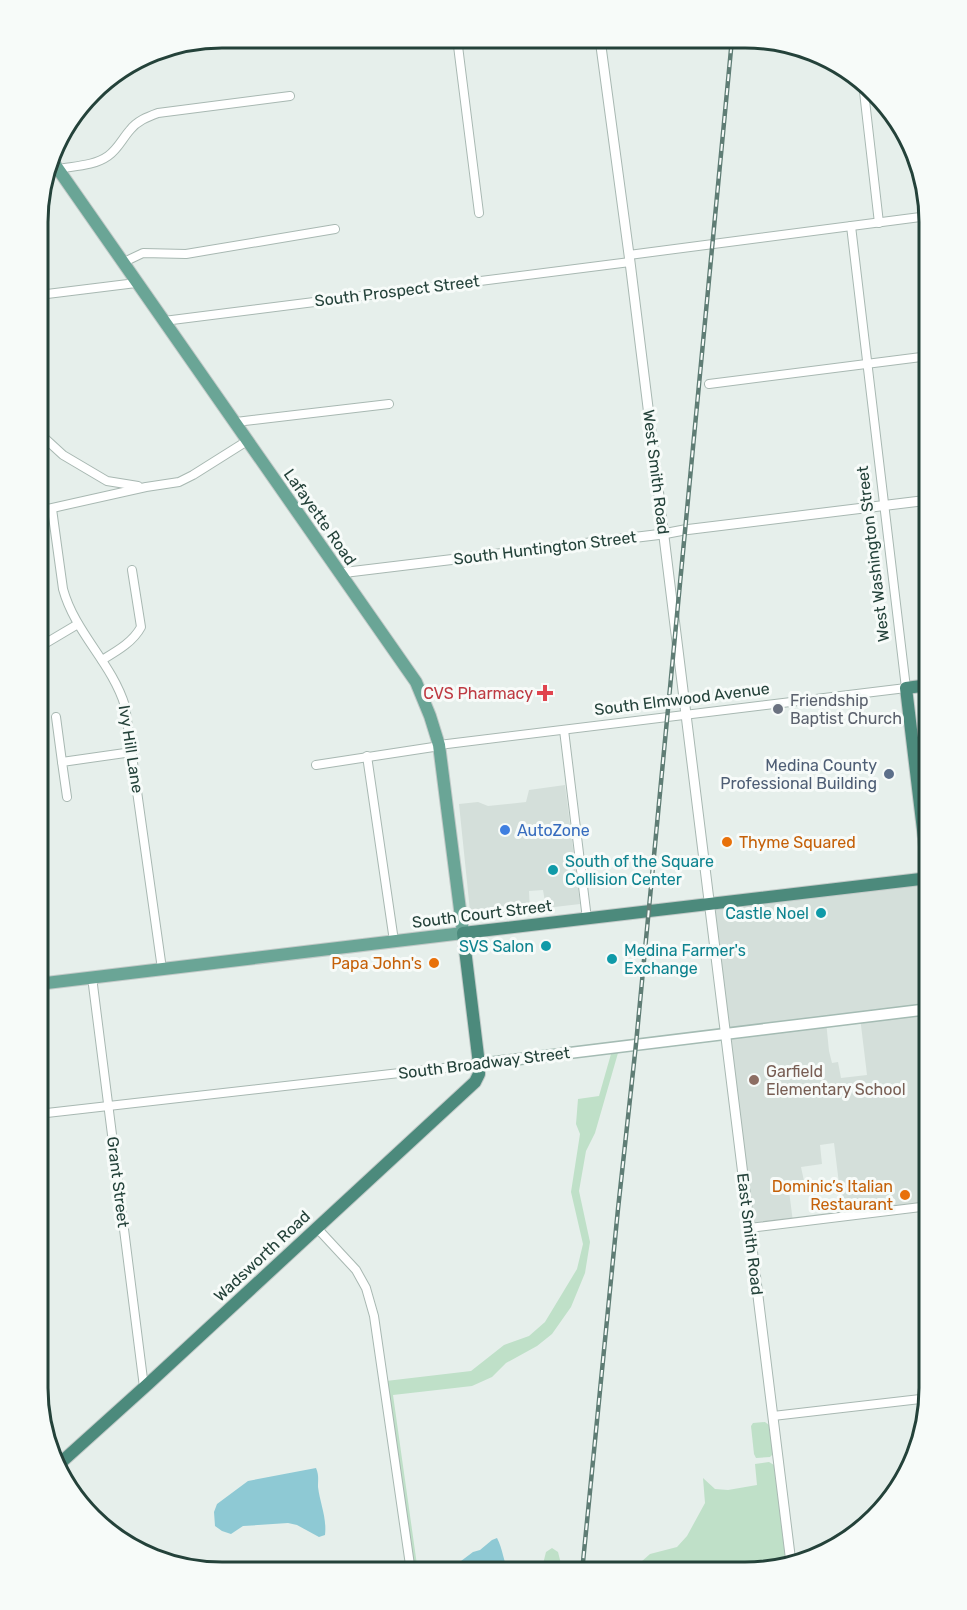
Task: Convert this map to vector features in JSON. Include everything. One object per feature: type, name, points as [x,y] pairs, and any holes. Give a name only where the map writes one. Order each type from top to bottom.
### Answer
[{"type":"highway","name":"South Elmwood Avenue","points":[[906,688],[919,686]]},
{"type":"highway","name":"West Washington Street","points":[[906,688],[919,795]]},
{"type":"highway","name":"South Court Street","points":[[463,933],[919,879]]},
{"type":"highway","points":[[463,933],[479,1064]]},
{"type":"highway","name":"Wadsworth Road","points":[[64,1460],[475,1082],[479,1074],[479,1064]]},
{"type":"main road","name":"Lafayette Road","points":[[57,168],[416,682],[440,746],[463,933]]},
{"type":"main road","name":"South Court Street","points":[[48,983],[463,933]]},
{"type":"main road","name":"South Broadway Street","points":[[479,1064],[919,1010]]},
{"type":"street","points":[[458,48],[479,213]]},
{"type":"street","name":"West Smith Road","points":[[601,48],[709,905]]},
{"type":"street","points":[[58,164],[89,164],[106,157],[115,151],[138,123],[158,113],[290,96]]},
{"type":"street","points":[[864,96],[879,222]]},
{"type":"street","name":"South Prospect Street","points":[[164,321],[629,259],[919,217]]},
{"type":"street","name":"West Washington Street","points":[[851,226],[906,688]]},
{"type":"street","points":[[122,263],[143,253],[186,254],[335,229]]},
{"type":"street","points":[[48,294],[136,283]]},
{"type":"street","points":[[709,384],[919,357]]},
{"type":"street","points":[[236,422],[389,405]]},
{"type":"street","points":[[48,441],[63,455],[107,481],[146,487]]},
{"type":"street","points":[[48,509],[179,482],[247,441]]},
{"type":"street","name":"South Huntington Street","points":[[340,573],[919,501]]},
{"type":"street","name":"Ivy Hill Lane","points":[[52,508],[66,600],[78,624],[115,679],[127,716],[162,969]]},
{"type":"street","points":[[102,660],[122,648],[137,635],[141,627],[132,570]]},
{"type":"street","points":[[48,642],[78,624]]},
{"type":"street","name":"South Elmwood Avenue","points":[[316,765],[440,746],[906,688]]},
{"type":"street","points":[[56,717],[67,797]]},
{"type":"street","points":[[564,730],[587,919]]},
{"type":"street","points":[[62,762],[132,752]]},
{"type":"street","points":[[367,756],[394,941]]},
{"type":"street","name":"East Smith Road","points":[[709,905],[790,1556]]},
{"type":"street","name":"Grant Street","points":[[92,977],[144,1388]]},
{"type":"street","name":"South Broadway Street","points":[[48,1113],[479,1064]]},
{"type":"street","points":[[749,1228],[919,1207]]},
{"type":"street","points":[[317,1228],[356,1270],[366,1288],[374,1316],[410,1562]]},
{"type":"street","points":[[773,1416],[919,1399]]},
{"type":"shaded area","points":[[565,785],[580,904],[546,908],[543,890],[529,891],[530,912],[478,918],[470,911],[459,804],[478,802],[488,806],[526,802],[529,790]]},
{"type":"shaded area","points":[[919,881],[919,1207],[843,1216],[834,1143],[820,1145],[822,1164],[801,1167],[804,1181],[788,1183],[793,1222],[749,1228],[709,905]],"holes":[[[860,1017],[867,1075],[841,1078],[838,1062],[832,1063],[826,1021]]]},
{"type":"green space","points":[[620,1046],[595,1133],[586,1151],[579,1191],[590,1242],[585,1273],[571,1307],[552,1334],[537,1346],[506,1363],[492,1377],[472,1386],[393,1395],[417,1562],[412,1562],[386,1381],[471,1371],[504,1345],[529,1336],[545,1322],[577,1269],[583,1244],[571,1192],[580,1134],[576,1124],[578,1099],[599,1096],[613,1047]]},
{"type":"green space","points":[[765,1422],[769,1425],[773,1454],[770,1457],[756,1458],[751,1426],[753,1423]]},
{"type":"green space","points":[[769,1462],[774,1465],[785,1557],[745,1562],[641,1562],[650,1554],[677,1547],[687,1536],[705,1503],[703,1478],[715,1489],[728,1490],[757,1485],[755,1464]]},
{"type":"green space","points":[[552,1548],[558,1552],[560,1562],[544,1562],[546,1552]]},
{"type":"water","points":[[316,1468],[325,1535],[319,1537],[297,1525],[288,1523],[243,1526],[231,1534],[215,1526],[214,1512],[217,1504],[248,1481]]},
{"type":"water","points":[[497,1538],[505,1562],[461,1562],[473,1552],[480,1550]]},
{"type":"railway","points":[[583,1562],[636,1044],[731,48]]},
{"type":"place","name":"CVS Pharmacy","points":[[545,693]]},
{"type":"place","name":"Friendship Baptist Church","points":[[778,709]]},
{"type":"place","name":"Medina County Professional Building","points":[[889,774]]},
{"type":"place","name":"AutoZone","points":[[505,830]]},
{"type":"place","name":"Thyme Squared","points":[[727,842]]},
{"type":"place","name":"South of the Square Collision Center","points":[[553,870]]},
{"type":"place","name":"Castle Noel","points":[[821,913]]},
{"type":"place","name":"SVS Salon","points":[[546,946]]},
{"type":"place","name":"Medina Farmer's Exchange","points":[[612,959]]},
{"type":"place","name":"Papa John's","points":[[434,963]]},
{"type":"place","name":"Garfield Elementary School","points":[[754,1080]]},
{"type":"place","name":"Dominic’s Italian Restaurant","points":[[905,1195]]}]
